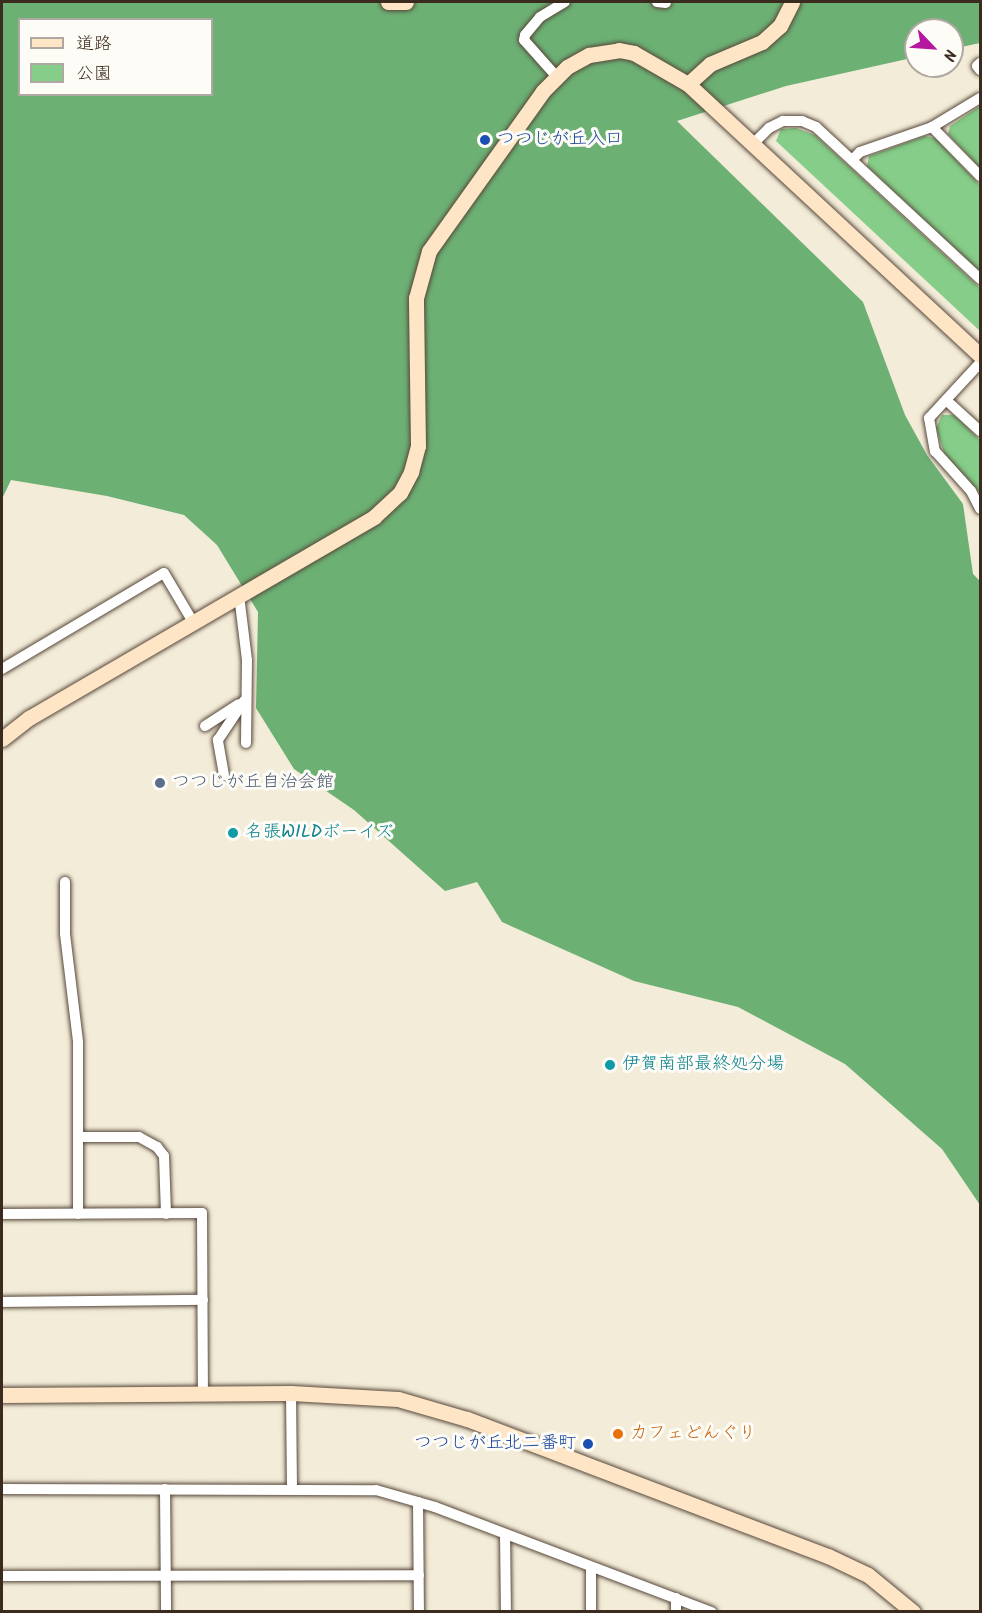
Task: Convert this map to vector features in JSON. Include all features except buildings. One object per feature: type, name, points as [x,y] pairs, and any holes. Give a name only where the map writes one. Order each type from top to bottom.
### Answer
[{"type":"street","points":[[388,2],[406,2]]},
{"type":"street","points":[[556,76],[524,40],[540,17],[565,2]]},
{"type":"street","points":[[688,84],[710,64],[762,42],[780,26],[792,2]]},
{"type":"street","points":[[2,739],[29,718],[374,517],[400,493],[411,472],[417,446],[416,298],[422,266],[440,235],[556,76],[589,55],[619,50],[650,59],[688,84],[981,355]]},
{"type":"street","points":[[981,63],[977,66],[981,70]]},
{"type":"street","points":[[852,160],[860,152],[932,127],[981,98]]},
{"type":"street","points":[[753,144],[776,123],[796,120],[816,127],[981,279]]},
{"type":"street","points":[[932,127],[981,176]]},
{"type":"street","points":[[981,363],[929,418],[935,451],[971,491],[981,508]]},
{"type":"street","points":[[946,400],[981,431]]},
{"type":"street","points":[[2,669],[164,573],[193,622]]},
{"type":"street","points":[[239,595],[247,660],[244,700],[246,743]]},
{"type":"street","points":[[205,726],[244,700]]},
{"type":"street","points":[[224,775],[218,740],[244,700]]},
{"type":"street","points":[[64,882],[65,934],[78,1042],[78,1214]]},
{"type":"street","points":[[78,1137],[139,1137],[157,1147],[164,1156],[166,1214]]},
{"type":"street","points":[[2,1214],[202,1214],[203,1394]]},
{"type":"street","points":[[2,1302],[203,1300]]},
{"type":"street","points":[[291,1393],[292,1488]]},
{"type":"street","points":[[2,1395],[291,1393],[398,1399],[467,1419],[828,1556],[868,1575],[913,1611]]},
{"type":"street","points":[[2,1489],[376,1490],[418,1502],[712,1611]]},
{"type":"street","points":[[165,1489],[166,1611]]},
{"type":"street","points":[[418,1502],[419,1611]]},
{"type":"street","points":[[505,1534],[506,1611]]},
{"type":"street","points":[[591,1567],[591,1611]]},
{"type":"street","points":[[2,1576],[419,1575]]},
{"type":"street","points":[[676,1598],[676,1611]]},
{"type":"green space","points":[[2,2],[980,2],[980,43],[964,46],[964,18],[904,18],[904,60],[786,86],[677,121],[863,302],[905,415],[927,455],[963,504],[973,574],[980,581],[980,1205],[942,1149],[845,1064],[738,1007],[634,981],[502,922],[477,882],[445,891],[354,810],[294,769],[256,708],[258,612],[217,545],[184,515],[107,496],[11,480],[2,499]]},
{"type":"green space","points":[[980,106],[980,168],[948,134],[950,126]]},
{"type":"green space","points":[[796,128],[815,135],[980,288],[980,331],[776,141],[781,129]]},
{"type":"green space","points":[[925,136],[935,138],[980,185],[980,272],[867,166],[869,156]]},
{"type":"green space","points":[[942,415],[954,415],[980,440],[980,493],[944,453],[936,428]]},
{"type":"place","name":"つつじが丘入口","points":[[485,140]]},
{"type":"place","name":"つつじが丘自治会館","points":[[160,783]]},
{"type":"place","name":"名張WILDボーイズ","points":[[233,833]]},
{"type":"place","name":"伊賀南部最終処分場","points":[[610,1065]]},
{"type":"place","name":"カフェどんぐり","points":[[618,1434]]},
{"type":"place","name":"つつじが丘北二番町","points":[[588,1444]]}]
